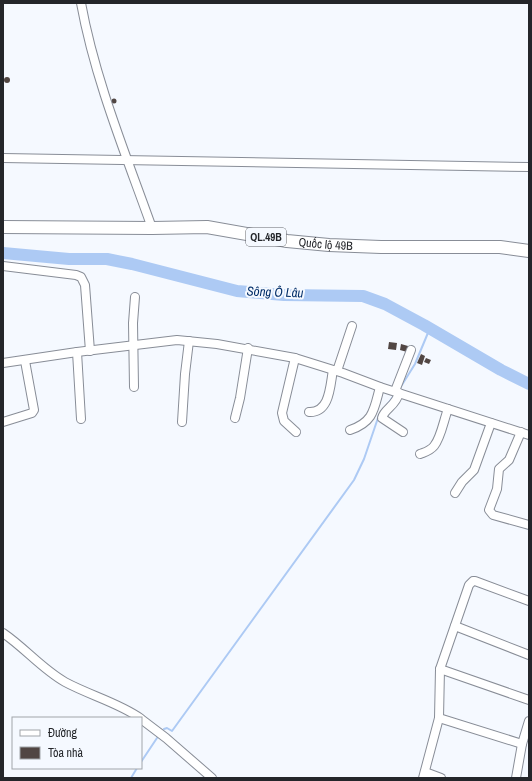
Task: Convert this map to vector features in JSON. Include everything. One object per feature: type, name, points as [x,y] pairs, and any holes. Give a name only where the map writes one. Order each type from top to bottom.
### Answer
[{"type":"main road","name":"Quốc lộ 49B","points":[[3,228],[207,227],[287,241],[329,245],[381,247],[500,247],[529,251]]},
{"type":"street","points":[[81,3],[89,40],[102,87],[152,228]]},
{"type":"street","points":[[3,158],[529,167]]},
{"type":"street","points":[[3,266],[76,275],[81,278],[85,285],[90,351]]},
{"type":"street","points":[[134,387],[133,323],[136,297]]},
{"type":"street","points":[[309,412],[318,411],[326,404],[335,371],[352,326]]},
{"type":"street","points":[[3,364],[77,352],[177,340],[248,348],[295,358],[529,435]]},
{"type":"street","points":[[182,422],[189,341]]},
{"type":"street","points":[[235,418],[248,348]]},
{"type":"street","points":[[403,432],[382,418],[396,401],[397,392],[411,350]]},
{"type":"street","points":[[77,352],[81,418]]},
{"type":"street","points":[[295,358],[282,413],[284,421],[296,432]]},
{"type":"street","points":[[3,422],[32,413],[34,410],[25,361]]},
{"type":"street","points":[[350,430],[365,423],[369,419],[380,387]]},
{"type":"street","points":[[420,454],[428,451],[437,442],[448,409]]},
{"type":"street","points":[[455,493],[462,482],[474,470],[491,423]]},
{"type":"street","points":[[521,432],[509,460],[499,469],[497,489],[489,510],[493,515],[529,525]]},
{"type":"street","points":[[441,778],[424,775],[439,718],[440,669],[469,585],[475,581],[529,601]]},
{"type":"street","points":[[455,626],[529,655]]},
{"type":"street","points":[[3,633],[54,675],[81,690],[138,717]]},
{"type":"street","points":[[440,669],[529,700]]},
{"type":"street","points":[[439,718],[522,744]]},
{"type":"street","points":[[142,720],[166,738],[212,778]]},
{"type":"street","points":[[516,778],[522,744],[529,722]]},
{"type":"building","points":[[7,77],[10,80],[7,83],[4,80]]},
{"type":"building","points":[[114,98],[117,101],[114,104],[111,101]]},
{"type":"building","points":[[389,342],[397,343],[396,350],[388,349]]},
{"type":"building","points":[[401,344],[408,346],[407,352],[400,350]]},
{"type":"building","points":[[421,354],[425,356],[422,365],[417,363]]},
{"type":"building","points":[[426,358],[431,360],[429,364],[424,362]]},
{"type":"waterway","name":"Sông Ô Lâu","points":[[3,253],[69,259],[107,259],[237,291],[284,295],[363,296],[385,304],[501,370],[529,384]]},
{"type":"waterway","points":[[400,388],[415,364],[430,328]]},
{"type":"waterway","points":[[387,405],[395,394]]},
{"type":"waterway","points":[[164,729],[167,728],[172,731],[354,480],[364,459],[379,415]]},
{"type":"waterway","points":[[142,760],[157,738]]},
{"type":"waterway","points":[[131,778],[136,769]]}]
